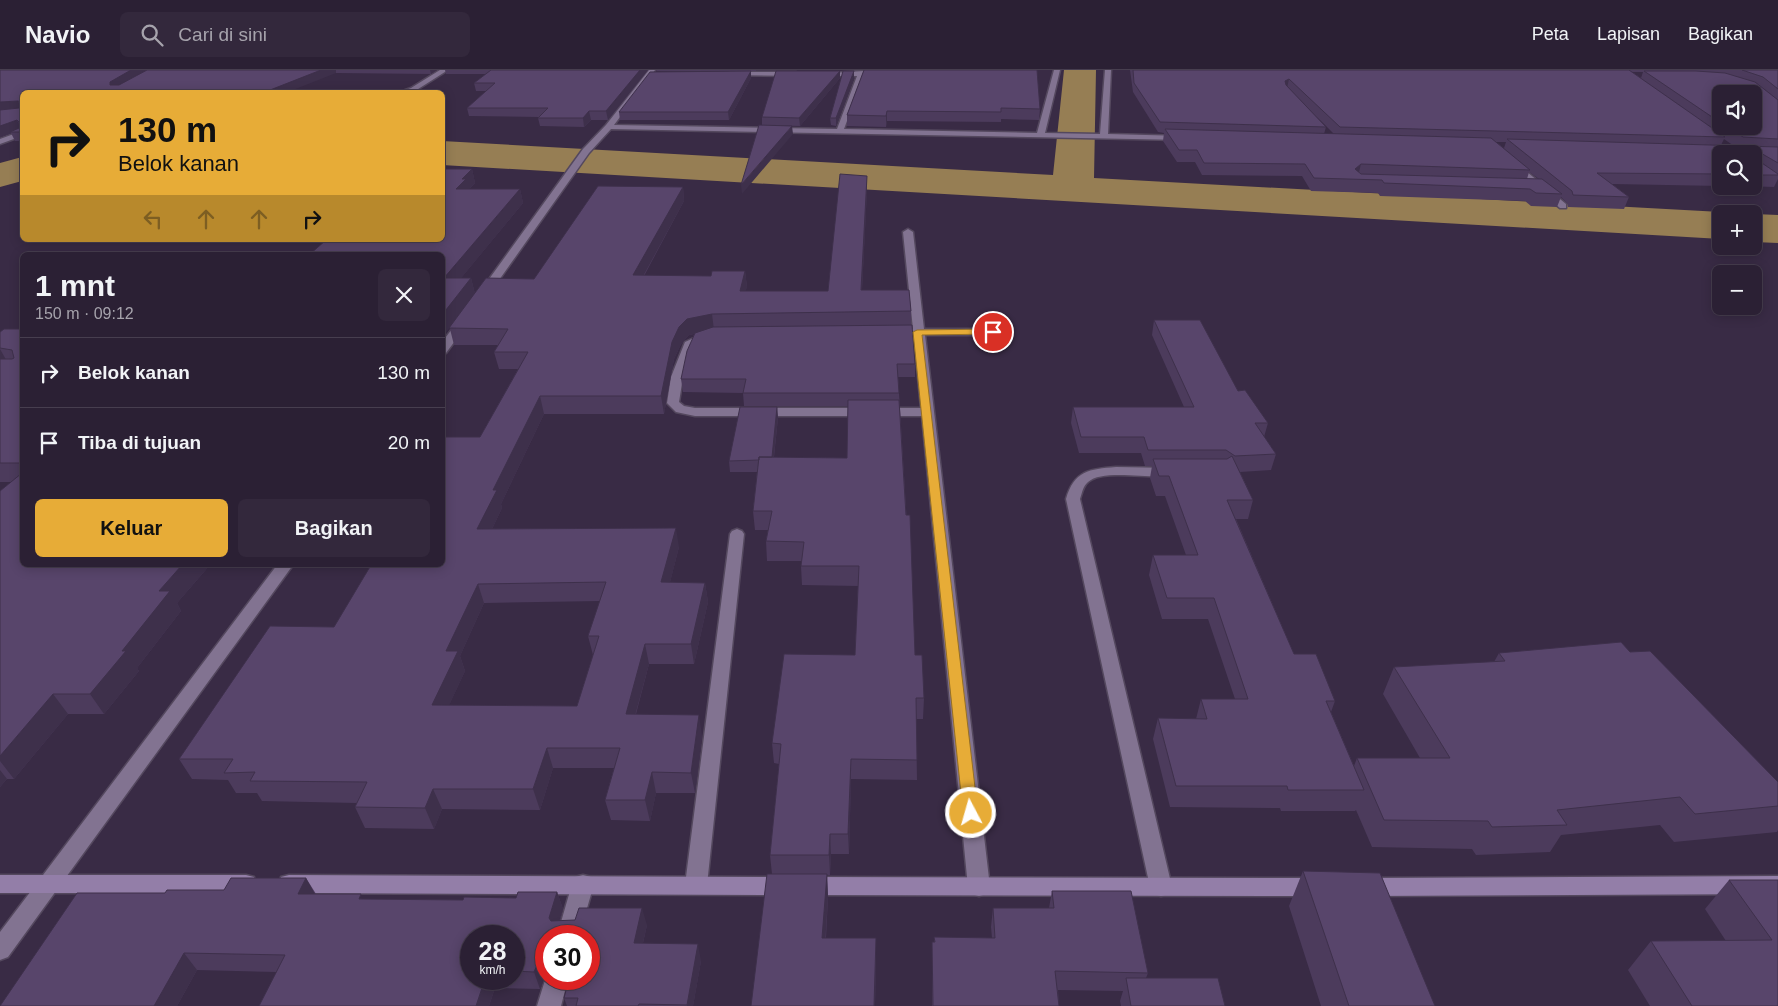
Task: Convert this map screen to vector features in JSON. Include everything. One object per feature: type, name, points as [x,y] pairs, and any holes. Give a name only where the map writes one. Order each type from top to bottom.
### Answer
[{"type":"street","points":[[413,90],[445,70]]},
{"type":"street","points":[[821,74],[861,74],[877,70]]},
{"type":"street","points":[[1044,133],[1057,70]]},
{"type":"street","points":[[1104,135],[1108,70]]},
{"type":"street","points":[[445,347],[586,151],[609,127],[652,73]]},
{"type":"street","points":[[722,74],[801,74]]},
{"type":"street","points":[[840,130],[861,74]]},
{"type":"street","points":[[609,127],[1044,133],[1191,138]]},
{"type":"street","points":[[0,142],[20,134]]},
{"type":"street","points":[[1505,159],[1563,206]]},
{"type":"street","points":[[1521,187],[1540,187]]},
{"type":"street","points":[[908,232],[917,332],[979,887]]},
{"type":"street","points":[[898,332],[993,332]]},
{"type":"street","points":[[707,336],[691,342],[677,376],[672,403],[680,409],[695,412],[927,412]]},
{"type":"street","points":[[1162,887],[1073,499],[1077,487],[1086,476],[1107,472],[1184,472]]},
{"type":"street","points":[[696,885],[737,534]]},
{"type":"street","points":[[0,950],[284,567]]},
{"type":"street","points":[[0,884],[583,884],[979,887],[1778,885]]},
{"type":"street","points":[[571,925],[583,884]]},
{"type":"street","points":[[549,1006],[554,990]]},
{"type":"building","points":[[0,70],[131,70],[110,82],[110,85],[119,85],[147,70],[321,70],[270,90],[20,90],[20,102],[0,102]]},
{"type":"building","points":[[491,70],[640,70],[606,111],[589,111],[583,118],[538,118],[548,108],[467,108],[495,83],[474,83]]},
{"type":"building","points":[[864,70],[1037,70],[1040,109],[1001,108],[1001,112],[887,111],[886,116],[847,115]]},
{"type":"building","points":[[1133,70],[1629,70],[1712,128],[1712,135],[1722,135],[1725,137],[1340,127],[1289,79],[1285,81],[1286,85],[1326,127],[1160,122],[1134,83]]},
{"type":"building","points":[[1742,70],[1778,70],[1778,89],[1763,77]]},
{"type":"building","points":[[751,71],[728,112],[619,112],[650,72]]},
{"type":"building","points":[[776,71],[840,71],[799,118],[762,117]]},
{"type":"building","points":[[843,71],[854,71],[836,118],[830,118]]},
{"type":"building","points":[[1644,71],[1725,73],[1755,82],[1759,85],[1712,85],[1712,117]]},
{"type":"building","points":[[1762,87],[1778,100],[1778,139],[1743,137],[1740,135],[1762,135]]},
{"type":"building","points":[[20,102],[20,132],[10,132],[19,128],[17,120],[0,126],[0,110],[19,108]]},
{"type":"building","points":[[759,125],[792,126],[741,185]]},
{"type":"building","points":[[1165,129],[1491,138],[1530,170],[1361,164],[1355,169],[1361,174],[1542,179],[1562,194],[1536,193],[1530,189],[1314,178],[1305,164],[1204,163],[1197,150],[1179,150]]},
{"type":"building","points":[[1507,139],[1712,145],[1712,174],[1597,173],[1629,197],[1573,195],[1572,191]]},
{"type":"building","points":[[1762,147],[1778,147],[1778,163],[1762,154]]},
{"type":"building","points":[[1762,163],[1778,174],[1762,175]]},
{"type":"building","points":[[445,169],[472,169],[462,179],[466,179],[456,189],[520,189],[445,277],[445,252],[312,252],[324,242],[445,242]]},
{"type":"building","points":[[840,174],[867,176],[861,290],[909,290],[911,311],[712,314],[687,319],[679,327],[672,342],[661,396],[540,396],[493,490],[497,490],[477,529],[676,528],[661,582],[705,583],[691,644],[645,644],[626,714],[699,715],[691,773],[652,772],[645,800],[605,800],[620,748],[547,748],[533,789],[433,789],[425,808],[355,807],[367,782],[250,781],[255,772],[224,773],[233,759],[179,759],[270,626],[334,627],[370,567],[445,567],[445,437],[480,437],[528,352],[494,352],[508,329],[449,328],[486,278],[534,279],[598,186],[683,187],[633,275],[711,276],[712,271],[745,271],[740,291],[828,291]],"holes":[[[606,582],[588,636],[599,636],[577,706],[432,705],[458,651],[446,651],[478,584]]]},
{"type":"building","points":[[445,278],[471,278],[445,311]]},
{"type":"building","points":[[1154,320],[1200,320],[1238,391],[1245,390],[1268,423],[1255,423],[1276,454],[1235,456],[1226,450],[1148,450],[1144,437],[1081,437],[1073,407],[1194,407]]},
{"type":"building","points":[[912,325],[915,364],[897,364],[899,393],[743,393],[746,379],[681,379],[687,351],[695,333],[713,327]]},
{"type":"building","points":[[4,329],[20,329],[20,463],[0,463],[0,359],[14,358],[12,350],[0,348],[0,332]]},
{"type":"building","points":[[848,400],[899,400],[906,515],[910,515],[915,655],[922,655],[924,698],[916,698],[917,760],[851,759],[848,834],[830,834],[829,855],[770,855],[781,744],[772,743],[784,654],[855,655],[859,566],[801,566],[804,542],[766,541],[772,511],[753,511],[759,457],[847,458]]},
{"type":"building","points":[[740,407],[777,407],[772,457],[759,457],[759,460],[729,461]]},
{"type":"building","points":[[1232,456],[1253,500],[1227,500],[1294,654],[1316,654],[1335,701],[1326,701],[1364,790],[1288,790],[1287,786],[1176,786],[1158,718],[1207,719],[1201,699],[1248,699],[1214,598],[1167,598],[1153,555],[1198,555],[1169,476],[1159,476],[1153,459],[1227,459]]},
{"type":"building","points":[[20,475],[20,567],[180,567],[159,591],[170,591],[122,651],[126,651],[90,694],[53,694],[0,756],[0,491]]},
{"type":"building","points":[[1621,642],[1630,652],[1650,651],[1778,782],[1778,806],[1695,814],[1680,797],[1557,810],[1567,825],[1492,827],[1488,821],[1384,820],[1357,758],[1450,758],[1394,667],[1505,661],[1499,653]]},
{"type":"building","points":[[1303,871],[1380,873],[1435,1006],[1349,1006]]},
{"type":"building","points":[[767,874],[827,874],[822,938],[876,938],[874,1006],[751,1006]]},
{"type":"building","points":[[231,878],[306,878],[298,894],[361,894],[359,899],[463,900],[464,897],[516,898],[518,892],[557,892],[549,918],[551,921],[575,920],[579,908],[642,908],[634,943],[698,944],[687,1005],[576,1006],[578,998],[564,998],[566,990],[600,990],[600,925],[535,925],[534,972],[525,972],[525,925],[460,925],[460,990],[481,990],[476,1006],[259,1006],[285,955],[184,953],[154,1006],[0,1006],[77,893],[165,893],[167,890],[224,890]]},
{"type":"building","points":[[1729,880],[1778,880],[1778,1006],[1692,1006],[1651,941],[1772,940]]},
{"type":"building","points":[[1052,891],[1131,891],[1148,973],[1055,971],[1059,1006],[933,1006],[932,942],[935,942],[934,937],[995,938],[993,908],[1054,908]]},
{"type":"building","points":[[1126,978],[1218,978],[1225,1006],[1131,1006]]},
{"type":"waterway","points":[[1073,189],[1080,70]]},
{"type":"waterway","points":[[445,153],[1712,225]]},
{"type":"waterway","points":[[0,175],[20,170]]},
{"type":"waterway","points":[[1762,228],[1778,229]]},
{"type":"route","points":[[971,813],[932,451],[917,332],[993,332]]}]
